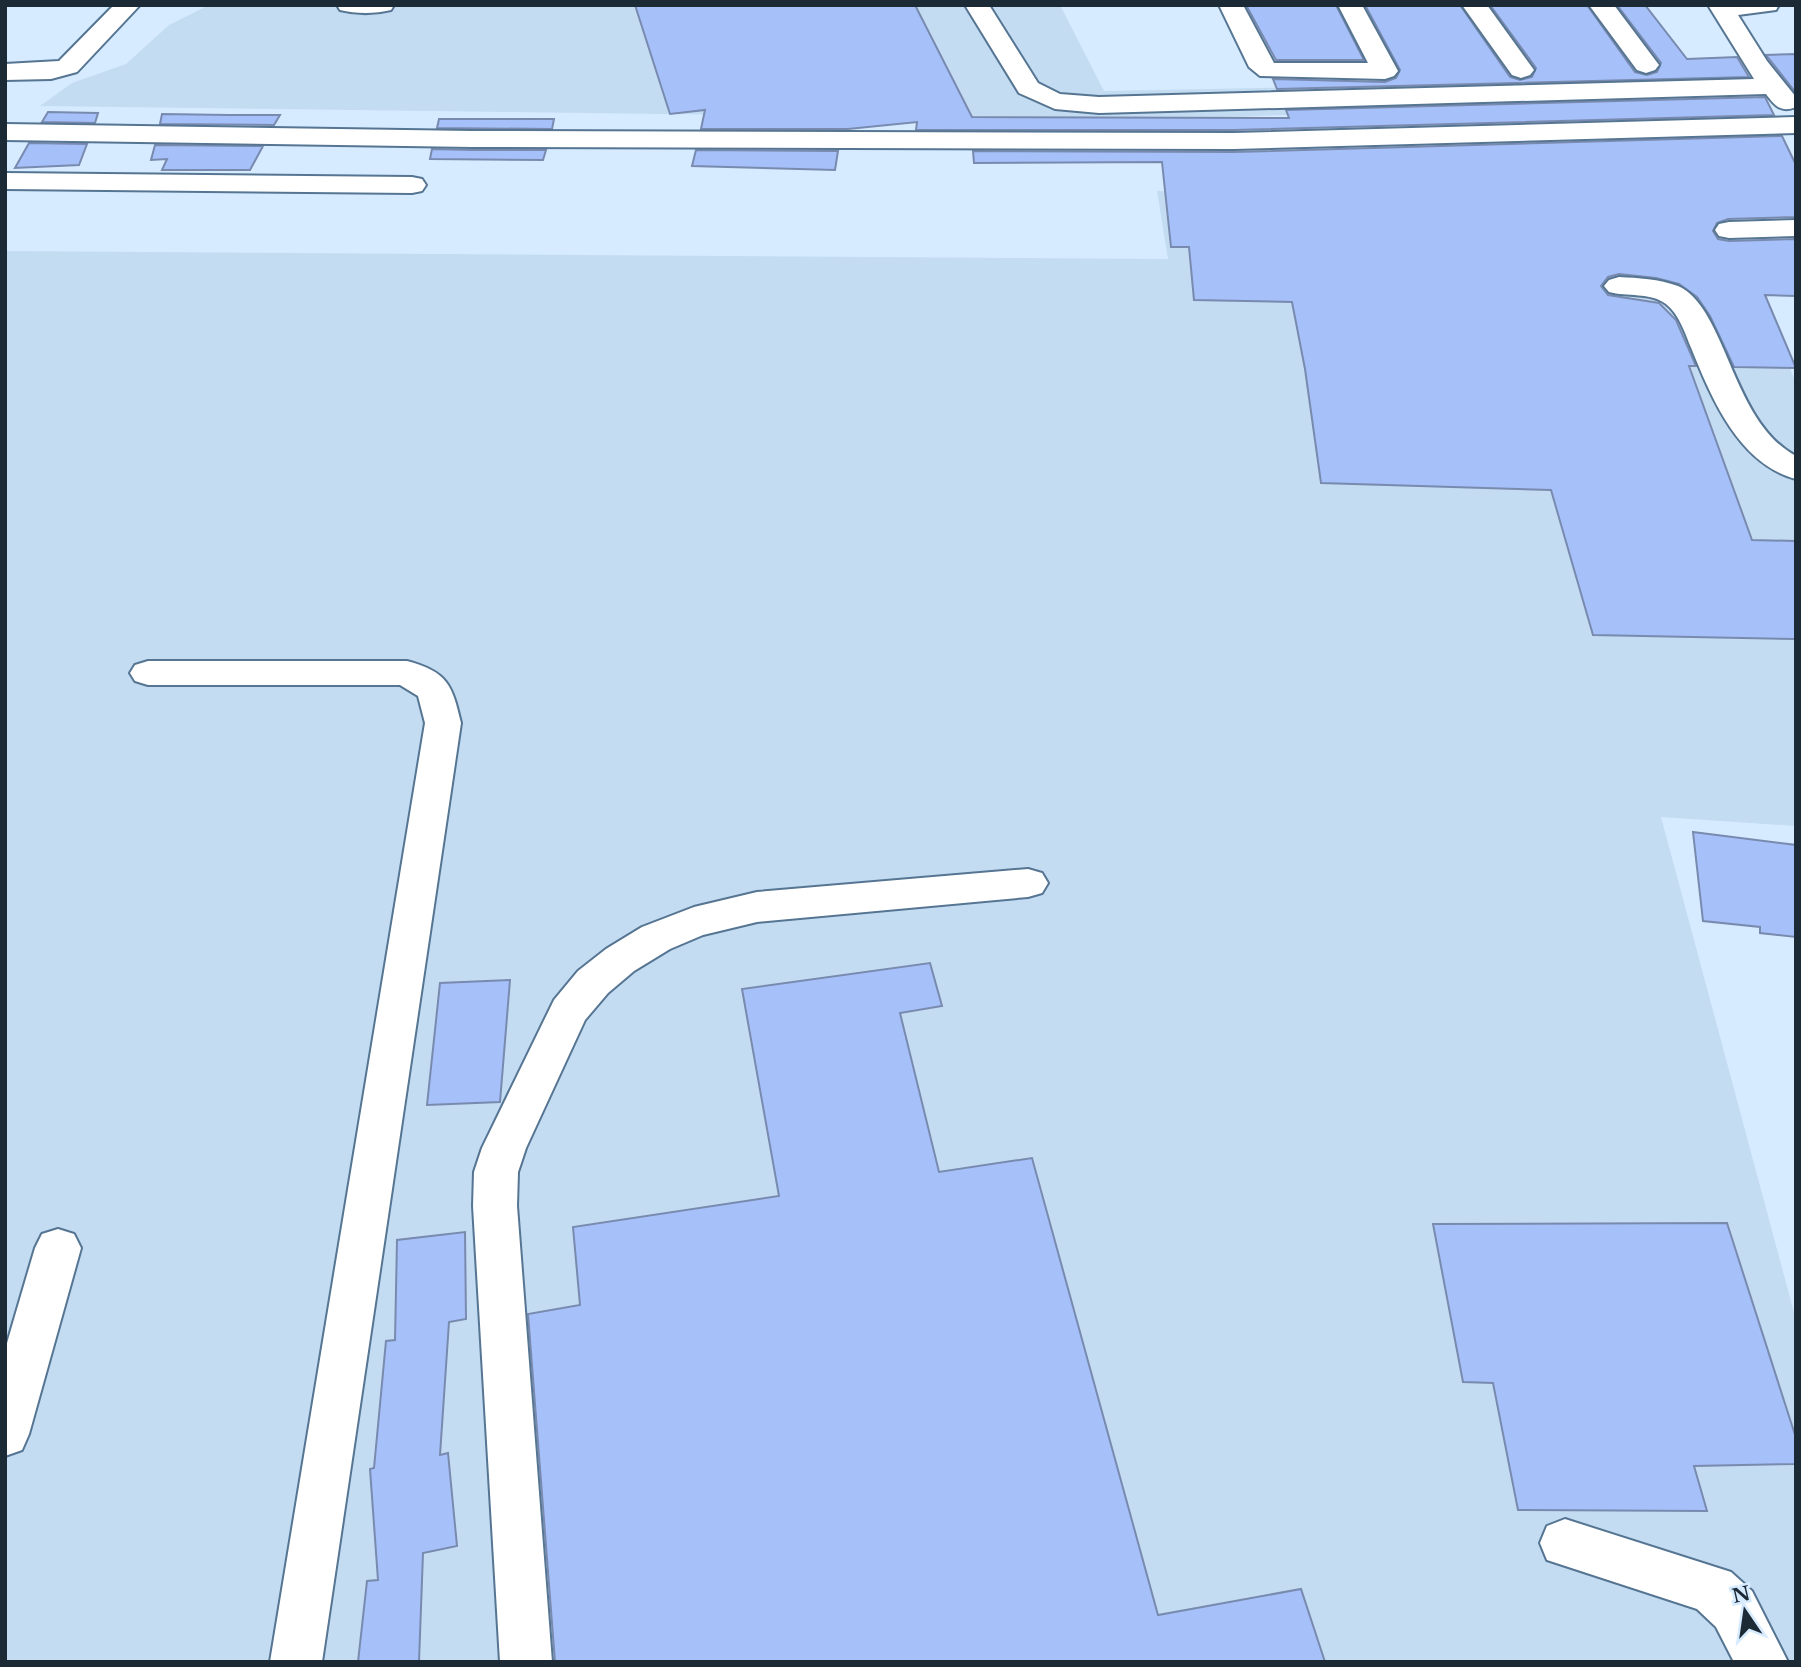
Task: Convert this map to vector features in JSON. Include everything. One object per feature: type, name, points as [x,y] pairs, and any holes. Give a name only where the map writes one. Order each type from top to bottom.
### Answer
[{"type":"street","points":[[5,72],[51,71],[68,67],[128,5]]},
{"type":"street","points":[[349,5],[382,5]]},
{"type":"street","points":[[976,5],[1028,88],[1055,101],[1099,105],[1773,86]]},
{"type":"street","points":[[1230,5],[1262,67],[1269,71],[1412,71]]},
{"type":"street","points":[[1350,5],[1385,71]]},
{"type":"street","points":[[1474,5],[1521,70]]},
{"type":"street","points":[[1601,5],[1646,65]]},
{"type":"street","points":[[1768,5],[1722,7],[1756,64],[1796,115]]},
{"type":"street","points":[[1453,71],[1756,64]]},
{"type":"street","points":[[5,132],[513,139],[1234,141],[1796,125]]},
{"type":"street","points":[[5,181],[412,185]]},
{"type":"street","points":[[1729,230],[1796,228]]},
{"type":"street","points":[[1619,286],[1662,292],[1684,307],[1695,322],[1724,389],[1755,439],[1774,457],[1796,469]]},
{"type":"street","points":[[148,673],[407,673],[435,690],[443,723],[296,1662]]},
{"type":"street","points":[[526,1662],[495,1206],[496,1172],[504,1148],[569,1011],[593,982],[620,960],[656,938],[694,922],[757,907],[1028,883]]},
{"type":"street","points":[[5,1434],[58,1248]]},
{"type":"street","points":[[1565,1543],[1713,1589],[1743,1622],[1762,1662]]},
{"type":"shaded area","points":[[209,5],[1060,5],[1104,91],[1739,79],[1758,101],[1124,120],[40,106],[72,83],[126,64],[169,25]]},
{"type":"shaded area","points":[[1157,191],[1722,207],[1796,383],[1796,826],[1661,817],[1796,1320],[1796,1662],[5,1662],[5,251],[1168,259]]},
{"type":"building","points":[[635,5],[915,5],[972,117],[1289,118],[1286,110],[1765,97],[1774,115],[1234,130],[916,130],[917,122],[848,129],[701,129],[705,110],[670,114]]},
{"type":"building","points":[[1246,5],[1336,5],[1364,60],[1276,60]]},
{"type":"building","points":[[1365,5],[1460,5],[1510,77],[1520,80],[1532,77],[1536,68],[1490,5],[1587,5],[1635,72],[1647,75],[1657,72],[1661,63],[1617,5],[1645,5],[1687,59],[1737,57],[1749,77],[1277,89],[1273,79],[1385,82],[1396,78],[1400,70]]},
{"type":"building","points":[[1796,54],[1796,93],[1766,55]]},
{"type":"building","points":[[48,112],[98,113],[95,123],[42,122]]},
{"type":"building","points":[[162,114],[280,115],[274,125],[160,124]]},
{"type":"building","points":[[439,119],[554,119],[552,129],[437,128]]},
{"type":"building","points":[[1782,136],[1796,165],[1796,217],[1728,219],[1717,223],[1713,231],[1718,239],[1729,241],[1796,239],[1796,296],[1765,295],[1796,368],[1734,367],[1710,316],[1697,297],[1679,284],[1656,278],[1619,274],[1608,277],[1601,286],[1608,295],[1659,303],[1676,320],[1696,366],[1689,366],[1752,540],[1796,541],[1796,639],[1593,635],[1551,490],[1321,483],[1305,369],[1292,302],[1194,300],[1189,247],[1171,247],[1162,162],[974,163],[973,151],[1234,152]]},
{"type":"building","points":[[29,143],[87,144],[79,165],[15,168]]},
{"type":"building","points":[[155,145],[263,146],[250,170],[162,170],[167,159],[151,160]]},
{"type":"building","points":[[432,149],[546,150],[543,160],[430,159]]},
{"type":"building","points":[[696,150],[838,151],[835,170],[692,166]]},
{"type":"building","points":[[1693,832],[1796,845],[1796,937],[1760,933],[1760,927],[1703,921]]},
{"type":"building","points":[[930,963],[942,1006],[900,1013],[939,1172],[1032,1158],[1158,1615],[1301,1589],[1325,1662],[555,1662],[528,1314],[580,1305],[573,1227],[779,1196],[742,989]]},
{"type":"building","points":[[510,980],[500,1102],[427,1105],[440,983]]},
{"type":"building","points":[[1727,1223],[1796,1438],[1796,1464],[1694,1466],[1707,1511],[1518,1510],[1493,1383],[1463,1382],[1433,1224]]},
{"type":"building","points":[[465,1232],[466,1319],[449,1322],[440,1455],[448,1453],[457,1546],[423,1553],[419,1662],[358,1662],[367,1581],[378,1580],[370,1469],[374,1468],[386,1341],[395,1340],[397,1240]]}]
